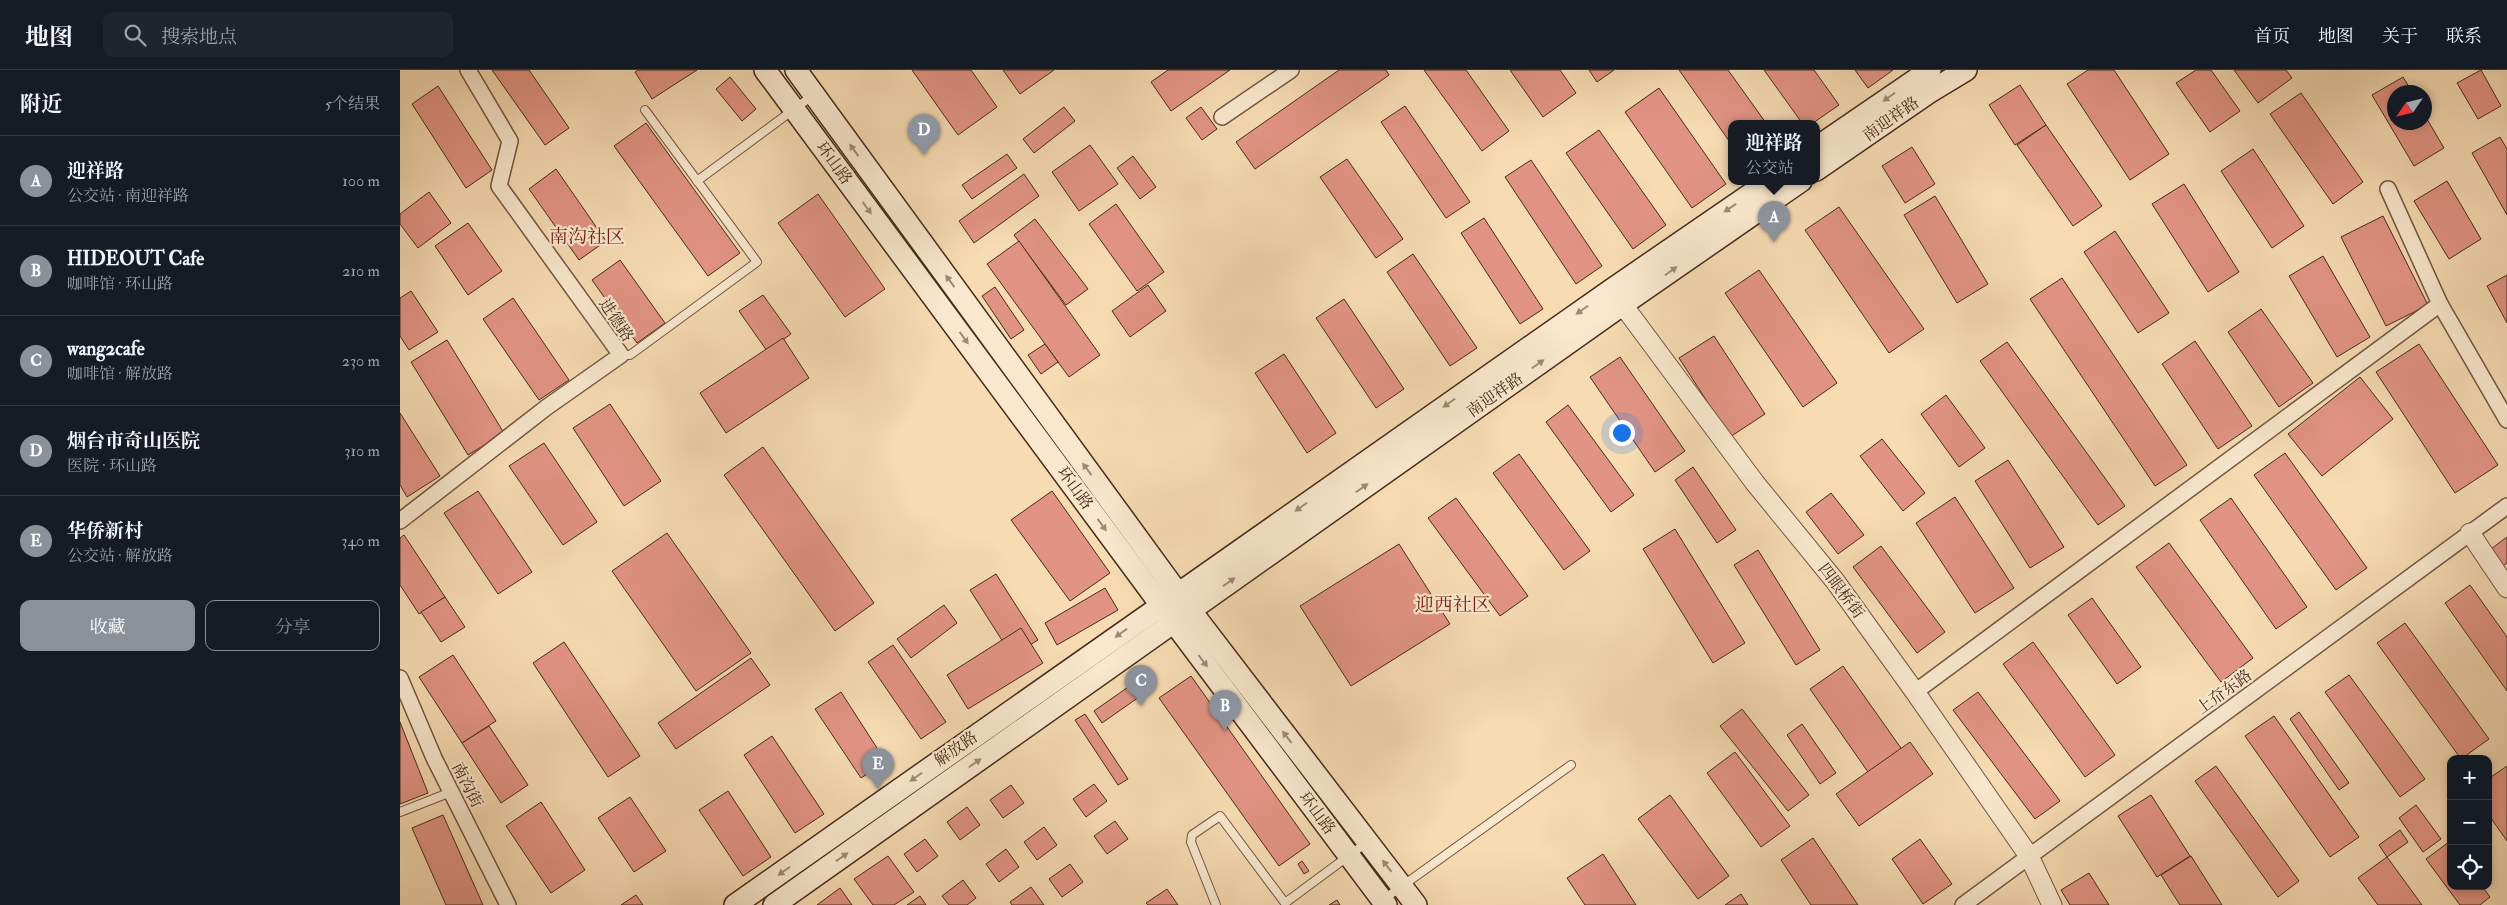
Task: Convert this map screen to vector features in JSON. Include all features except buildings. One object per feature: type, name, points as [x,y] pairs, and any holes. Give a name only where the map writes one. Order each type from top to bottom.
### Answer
[{"type":"main road","name":"环山路","points":[[765,70],[1175,608],[1368,842],[1416,905]]},
{"type":"main road","name":"环山路","points":[[796,70],[1349,856],[1385,903]]},
{"type":"main road","name":"南迎祥路","points":[[1820,145],[1930,70]]},
{"type":"main road","name":"南迎祥路","points":[[1820,167],[1928,93],[1966,70]]},
{"type":"main road","name":"南迎祥路","points":[[1175,608],[1617,297],[1765,185]]},
{"type":"main road","name":"南迎祥路","points":[[1617,297],[1796,185]]},
{"type":"main road","name":"解放路","points":[[735,905],[1175,608]]},
{"type":"main road","name":"解放路","points":[[774,905],[1175,608]]},
{"type":"street","name":"进德路","points":[[400,521],[547,407],[621,355],[499,186],[510,141],[468,70]]},
{"type":"street","points":[[1222,117],[1291,70]]},
{"type":"street","points":[[2388,189],[2440,304],[2507,420]]},
{"type":"street","name":"四眼桥街","points":[[1617,297],[1755,483],[1834,582],[1916,692],[2029,856],[2052,905]]},
{"type":"street","points":[[1916,692],[2440,304]]},
{"type":"street","name":"上夼东路","points":[[1963,905],[2507,506]]},
{"type":"street","points":[[2470,533],[2507,588]]},
{"type":"street","name":"南沟街","points":[[400,678],[451,792],[508,905]]},
{"type":"lane","points":[[697,181],[814,95]]},
{"type":"lane","points":[[621,355],[630,355],[756,262],[644,110]]},
{"type":"lane","points":[[1385,903],[1402,886],[1571,765]]},
{"type":"lane","points":[[400,812],[451,792]]},
{"type":"lane","points":[[1216,905],[1191,842],[1192,835],[1220,816],[1285,903],[1368,842]]},
{"type":"place","name":"烟台市奇山医院","points":[[924,155]]},
{"type":"place","name":"迎祥路","points":[[1774,242]]},
{"type":"place","name":"wang2cafe","points":[[1141,706]]},
{"type":"place","name":"HIDEOUT Cafe","points":[[1225,731]]},
{"type":"place","name":"华侨新村","points":[[878,789]]},
{"type":"district","name":"南沟社区","points":[[587,237]]},
{"type":"district","name":"迎西社区","points":[[1453,605]]}]
